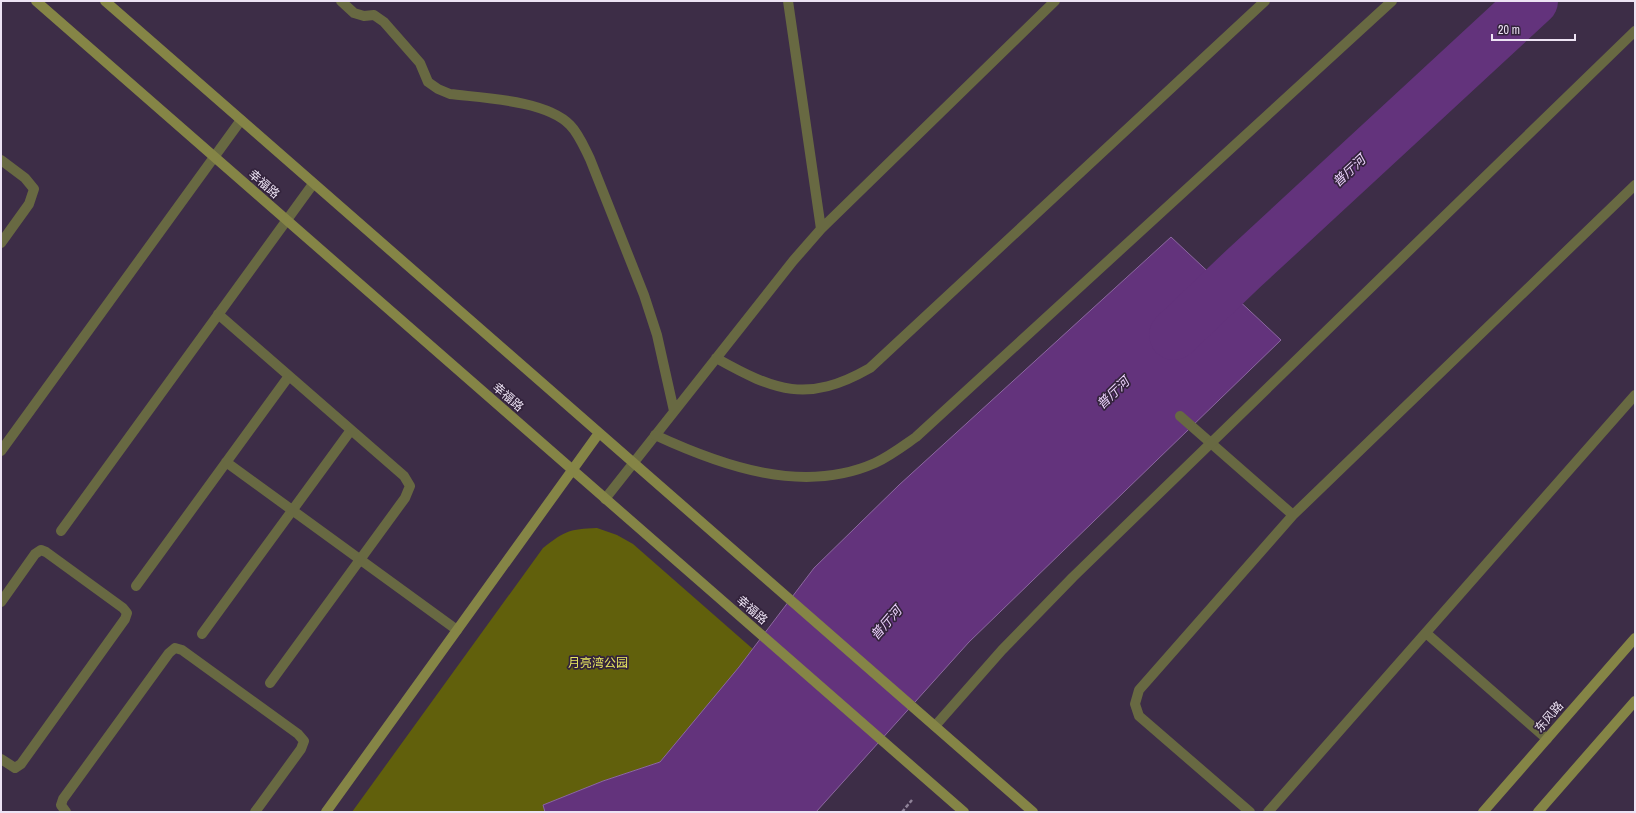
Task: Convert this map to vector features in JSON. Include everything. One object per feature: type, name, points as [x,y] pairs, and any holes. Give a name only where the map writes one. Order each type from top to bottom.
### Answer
[{"type":"main road","name":"幸福路","points":[[36,1],[964,812]]},
{"type":"main road","points":[[105,1],[1033,812]]},
{"type":"main road","points":[[326,812],[599,433]]},
{"type":"main road","name":"东风路","points":[[1483,812],[1635,638]]},
{"type":"main road","points":[[1538,812],[1635,701]]},
{"type":"street","points":[[341,1],[354,13],[364,16],[374,15],[384,22],[420,63],[428,82],[438,89],[450,94],[529,105],[548,111],[569,124],[582,141],[590,158],[644,295],[657,335],[674,411]]},
{"type":"street","points":[[788,1],[821,229]]},
{"type":"street","points":[[605,499],[793,261],[821,229],[1054,1]]},
{"type":"street","points":[[716,358],[767,384],[786,388],[807,389],[829,386],[850,379],[870,368],[1265,1]]},
{"type":"street","points":[[655,435],[715,460],[778,476],[803,478],[827,476],[852,471],[875,463],[896,451],[928,426],[1392,1]]},
{"type":"street","points":[[935,726],[1002,650],[1073,577],[1635,31]]},
{"type":"street","points":[[1,450],[241,120]]},
{"type":"street","points":[[1,160],[26,178],[34,188],[29,204],[1,242]]},
{"type":"street","points":[[61,531],[313,184]]},
{"type":"street","points":[[1250,812],[1139,716],[1135,704],[1139,690],[1293,515],[1635,185]]},
{"type":"street","points":[[218,314],[404,476],[410,486],[405,498],[270,684]]},
{"type":"street","points":[[136,586],[289,376]]},
{"type":"street","points":[[1268,812],[1635,395]]},
{"type":"street","points":[[1180,416],[1293,515]]},
{"type":"street","points":[[202,634],[351,430]]},
{"type":"street","points":[[226,462],[456,630]]},
{"type":"street","points":[[1,602],[36,554],[41,550],[46,552],[123,608],[127,613],[126,619],[21,764],[16,768],[1,759]]},
{"type":"street","points":[[1426,633],[1547,739]]},
{"type":"street","points":[[66,812],[61,805],[63,799],[169,653],[175,648],[182,650],[298,734],[304,741],[301,749],[255,812]]},
{"type":"path","points":[[902,812],[912,800]]},
{"type":"green space","name":"月亮湾公园","points":[[597,528],[617,535],[633,544],[754,650],[660,762],[603,781],[543,805],[545,812],[352,812],[543,548],[562,534],[573,530]]},
{"type":"water","points":[[1171,237],[1281,340],[969,642],[816,812],[545,812],[543,805],[603,781],[660,762],[739,667],[814,568],[899,485]]},
{"type":"waterway","name":"普厅河","points":[[1174,335],[1243,269],[1533,1]]}]
